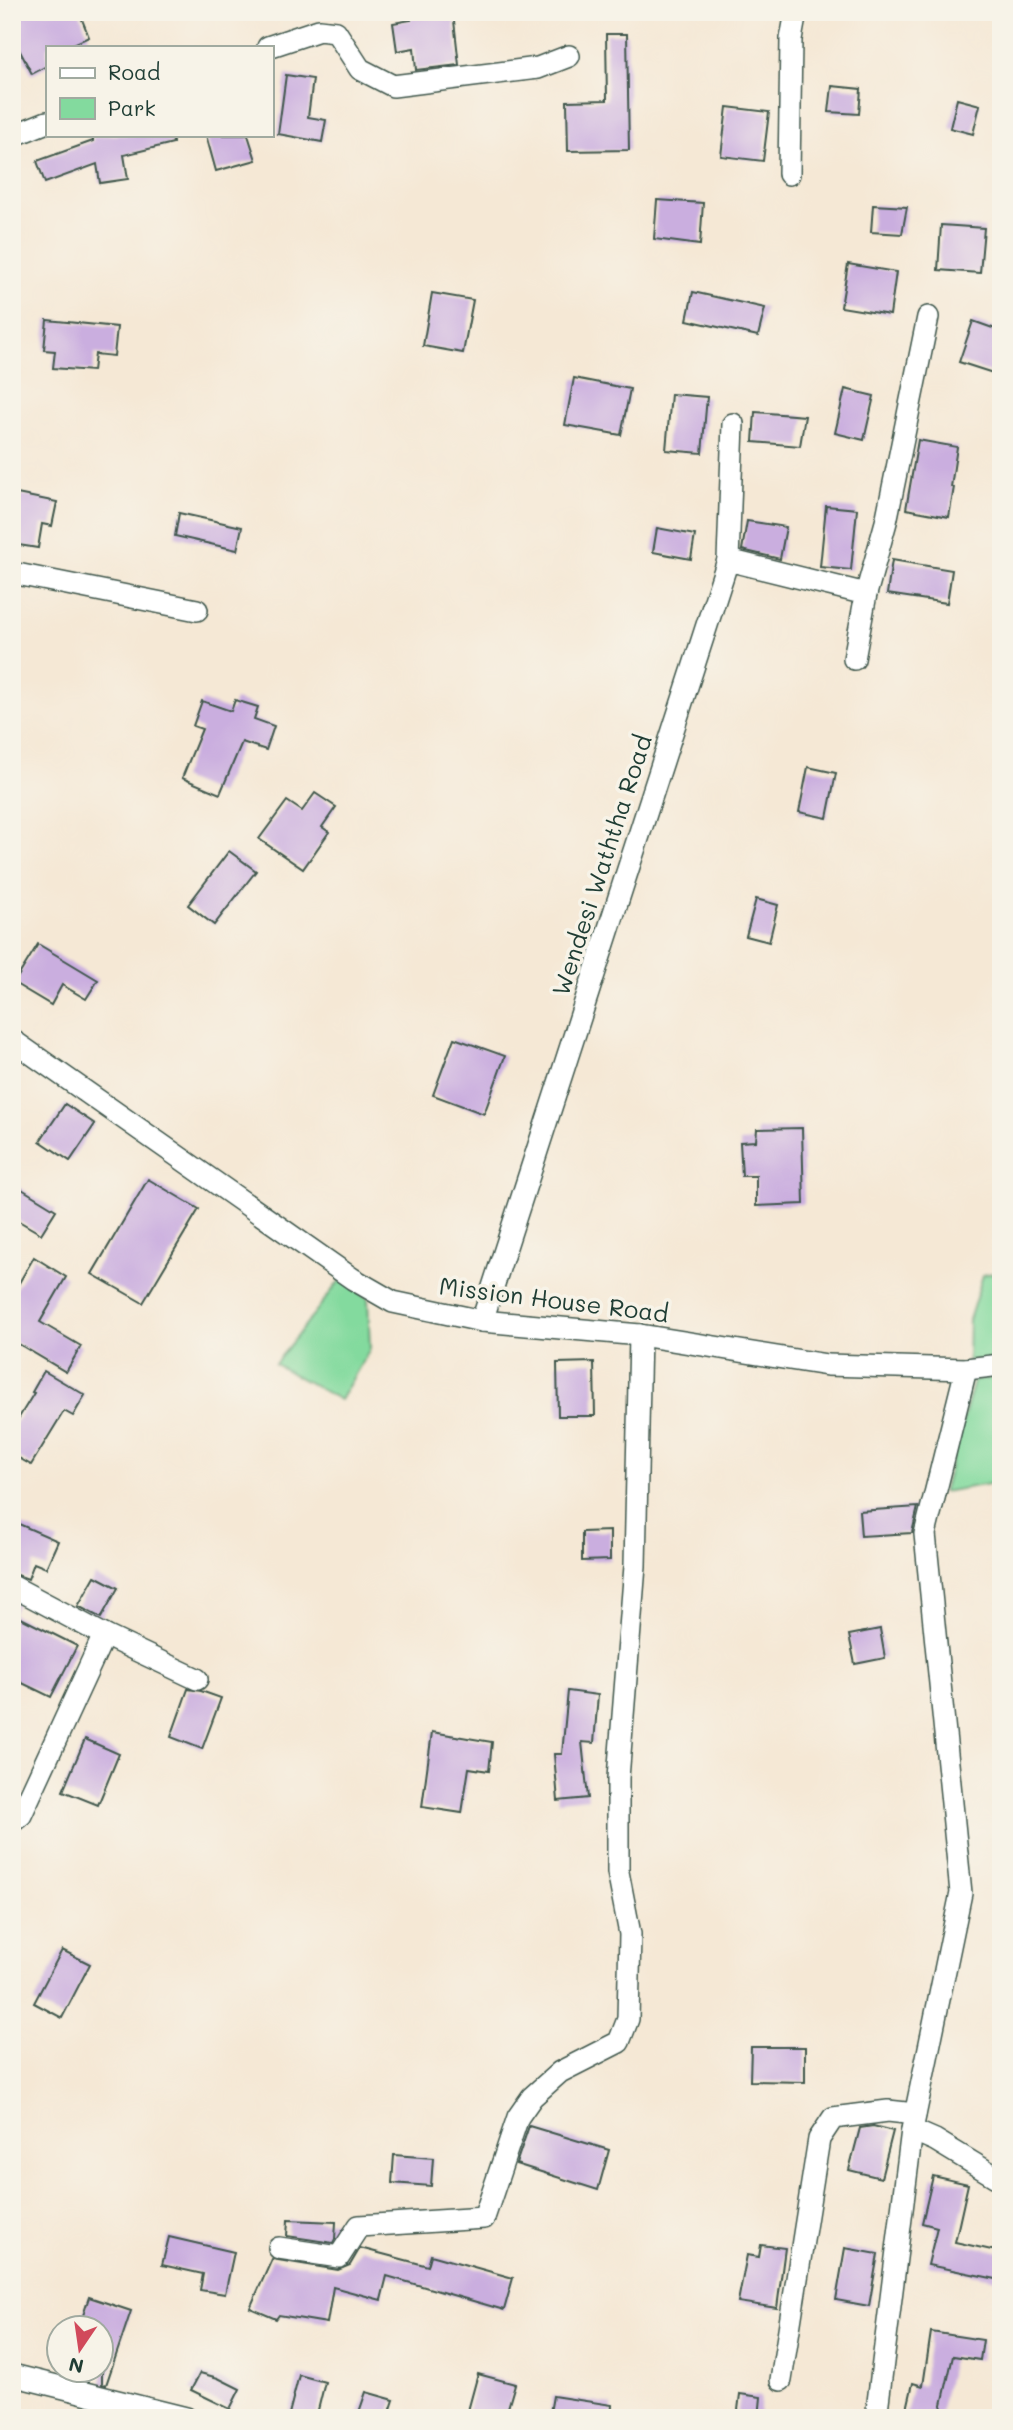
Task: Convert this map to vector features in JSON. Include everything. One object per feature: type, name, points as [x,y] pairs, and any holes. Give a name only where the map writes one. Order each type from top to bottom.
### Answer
[{"type":"street","points":[[789,174],[791,39],[796,12]]},
{"type":"street","points":[[271,46],[319,30],[336,32],[360,69],[393,86],[538,68],[569,56]]},
{"type":"street","points":[[12,136],[46,122]]},
{"type":"street","points":[[854,659],[866,594],[886,522],[928,317]]},
{"type":"street","name":"Wendesi Waththa Road","points":[[482,1321],[728,560],[733,424]]},
{"type":"street","points":[[728,560],[866,594]]},
{"type":"street","points":[[12,573],[197,610]]},
{"type":"street","name":"Mission House Road","points":[[12,1040],[353,1279],[393,1302],[482,1321],[640,1335],[827,1365],[966,1369],[1001,1365]]},
{"type":"street","points":[[279,2248],[339,2256],[359,2226],[484,2218],[517,2117],[532,2097],[560,2072],[619,2042],[628,2019],[630,1934],[618,1872],[618,1778],[635,1566],[640,1335]]},
{"type":"street","points":[[876,2418],[914,2122],[961,1893],[925,1534],[966,1369]]},
{"type":"street","points":[[12,1586],[104,1635],[197,1679]]},
{"type":"street","points":[[12,1822],[21,1815],[104,1635]]},
{"type":"street","points":[[781,2380],[819,2138],[833,2118],[888,2111],[914,2122],[1001,2180]]},
{"type":"street","points":[[12,2375],[180,2417]]},
{"type":"green space","points":[[1001,1271],[1001,1358],[968,1361],[969,1320],[983,1275]]},
{"type":"green space","points":[[341,1279],[368,1298],[370,1349],[340,1400],[275,1364]]},
{"type":"green space","points":[[1001,1377],[1001,1482],[943,1492],[974,1381]]},
{"type":"building","points":[[12,12],[79,12],[89,37],[69,46],[46,46],[46,67],[32,74],[12,36]]},
{"type":"building","points":[[410,12],[453,12],[459,65],[416,70],[414,48],[397,51],[393,23],[411,20]]},
{"type":"building","points":[[606,34],[627,34],[629,150],[568,151],[567,101],[607,100]]},
{"type":"building","points":[[286,75],[313,79],[308,117],[326,120],[322,142],[278,134]]},
{"type":"building","points":[[832,86],[861,89],[859,114],[829,112]]},
{"type":"building","points":[[957,99],[980,105],[973,134],[950,128]]},
{"type":"building","points":[[727,107],[769,112],[763,161],[721,156]]},
{"type":"building","points":[[172,136],[173,143],[124,155],[128,179],[100,183],[97,164],[45,183],[37,161],[93,141],[93,137]]},
{"type":"building","points":[[206,136],[248,136],[256,160],[216,171]]},
{"type":"building","points":[[657,200],[703,203],[700,245],[654,239]]},
{"type":"building","points":[[873,205],[907,207],[902,234],[871,232]]},
{"type":"building","points":[[941,225],[984,228],[980,273],[938,270]]},
{"type":"building","points":[[848,264],[896,272],[890,315],[841,307]]},
{"type":"building","points":[[693,292],[765,308],[758,336],[687,320]]},
{"type":"building","points":[[432,293],[473,300],[463,353],[423,346]]},
{"type":"building","points":[[47,320],[117,327],[114,356],[95,354],[93,371],[53,368],[55,351],[44,350]]},
{"type":"building","points":[[973,321],[1001,331],[1001,362],[996,374],[959,362]]},
{"type":"building","points":[[574,378],[630,389],[621,435],[565,425]]},
{"type":"building","points":[[845,389],[874,396],[864,440],[835,433]]},
{"type":"building","points":[[671,394],[707,397],[702,453],[666,450]]},
{"type":"building","points":[[755,412],[805,416],[800,446],[753,442]]},
{"type":"building","points":[[918,440],[957,447],[949,517],[906,509]]},
{"type":"building","points":[[12,493],[57,502],[52,526],[42,524],[38,548],[12,544]]},
{"type":"building","points":[[826,506],[857,509],[851,570],[820,567]]},
{"type":"building","points":[[179,513],[242,527],[237,550],[175,536]]},
{"type":"building","points":[[747,521],[786,527],[780,559],[742,550]]},
{"type":"building","points":[[657,528],[695,535],[691,559],[653,552]]},
{"type":"building","points":[[892,560],[952,570],[947,603],[887,594]]},
{"type":"building","points":[[235,700],[258,707],[254,719],[274,726],[266,750],[242,742],[220,794],[182,778],[202,729],[193,726],[202,701],[231,711]]},
{"type":"building","points":[[808,767],[836,773],[827,818],[799,812]]},
{"type":"building","points":[[315,793],[336,807],[322,827],[329,832],[303,869],[259,839],[287,801],[302,811]]},
{"type":"building","points":[[229,851],[256,871],[214,925],[188,905]]},
{"type":"building","points":[[756,899],[778,905],[769,942],[746,936]]},
{"type":"building","points":[[38,944],[98,980],[86,999],[62,985],[51,1005],[14,983]]},
{"type":"building","points":[[454,1038],[505,1056],[484,1114],[433,1095]]},
{"type":"building","points":[[65,1104],[95,1124],[70,1161],[40,1141]]},
{"type":"building","points":[[802,1128],[804,1204],[756,1206],[756,1176],[742,1176],[740,1142],[756,1141],[757,1129]]},
{"type":"building","points":[[148,1179],[199,1209],[143,1303],[92,1274]]},
{"type":"building","points":[[12,1183],[56,1210],[41,1234],[12,1217]]},
{"type":"building","points":[[34,1257],[66,1277],[40,1322],[81,1346],[66,1372],[12,1340],[12,1295]]},
{"type":"building","points":[[594,1362],[595,1416],[558,1416],[557,1363]]},
{"type":"building","points":[[44,1371],[85,1395],[73,1416],[64,1411],[31,1465],[12,1454],[12,1429]]},
{"type":"building","points":[[918,1507],[912,1533],[861,1536],[859,1511]]},
{"type":"building","points":[[12,1521],[58,1541],[46,1568],[34,1563],[28,1579],[12,1573]]},
{"type":"building","points":[[610,1531],[610,1560],[582,1561],[582,1532]]},
{"type":"building","points":[[95,1576],[118,1588],[101,1618],[78,1606]]},
{"type":"building","points":[[12,1601],[18,1604],[13,1614],[77,1646],[51,1697],[12,1678]]},
{"type":"building","points":[[880,1629],[885,1658],[855,1664],[849,1635]]},
{"type":"building","points":[[188,1689],[221,1698],[202,1749],[171,1737]]},
{"type":"building","points":[[568,1691],[598,1695],[594,1743],[582,1742],[588,1798],[558,1801],[554,1754],[562,1754]]},
{"type":"building","points":[[432,1732],[492,1742],[489,1771],[469,1768],[462,1813],[422,1807]]},
{"type":"building","points":[[85,1739],[119,1754],[98,1805],[63,1791]]},
{"type":"building","points":[[62,1950],[90,1964],[62,2018],[34,2003]]},
{"type":"building","points":[[751,2047],[805,2047],[805,2082],[750,2081]]},
{"type":"building","points":[[529,2126],[609,2150],[598,2190],[516,2164]]},
{"type":"building","points":[[873,2126],[893,2131],[881,2178],[849,2170],[860,2128]]},
{"type":"building","points":[[394,2155],[433,2158],[431,2186],[392,2183]]},
{"type":"building","points":[[933,2176],[968,2184],[955,2242],[1001,2252],[1001,2280],[928,2265],[937,2227],[922,2223]]},
{"type":"building","points":[[288,2220],[336,2222],[335,2239],[333,2243],[287,2236]]},
{"type":"building","points":[[169,2237],[234,2252],[225,2294],[200,2290],[203,2274],[162,2265]]},
{"type":"building","points":[[761,2245],[785,2248],[777,2308],[738,2302],[747,2255],[759,2257]]},
{"type":"building","points":[[360,2248],[428,2266],[431,2255],[513,2278],[504,2310],[387,2276],[381,2300],[333,2287],[327,2323],[279,2315],[276,2319],[250,2308],[272,2259],[338,2270],[350,2265]]},
{"type":"building","points":[[845,2248],[878,2254],[869,2306],[836,2300]]},
{"type":"building","points":[[89,2297],[131,2311],[116,2355],[116,2314],[84,2314]]},
{"type":"building","points":[[931,2332],[983,2340],[980,2360],[953,2356],[939,2418],[905,2418],[913,2383],[923,2386]]},
{"type":"building","points":[[200,2373],[240,2389],[230,2409],[191,2390]]},
{"type":"building","points":[[478,2374],[515,2384],[505,2418],[466,2418]]},
{"type":"building","points":[[299,2375],[325,2382],[316,2418],[289,2414]]},
{"type":"building","points":[[366,2392],[394,2400],[388,2418],[357,2418]]},
{"type":"building","points":[[740,2394],[761,2397],[759,2418],[737,2418]]},
{"type":"building","points":[[553,2396],[612,2405],[611,2418],[549,2418]]}]
